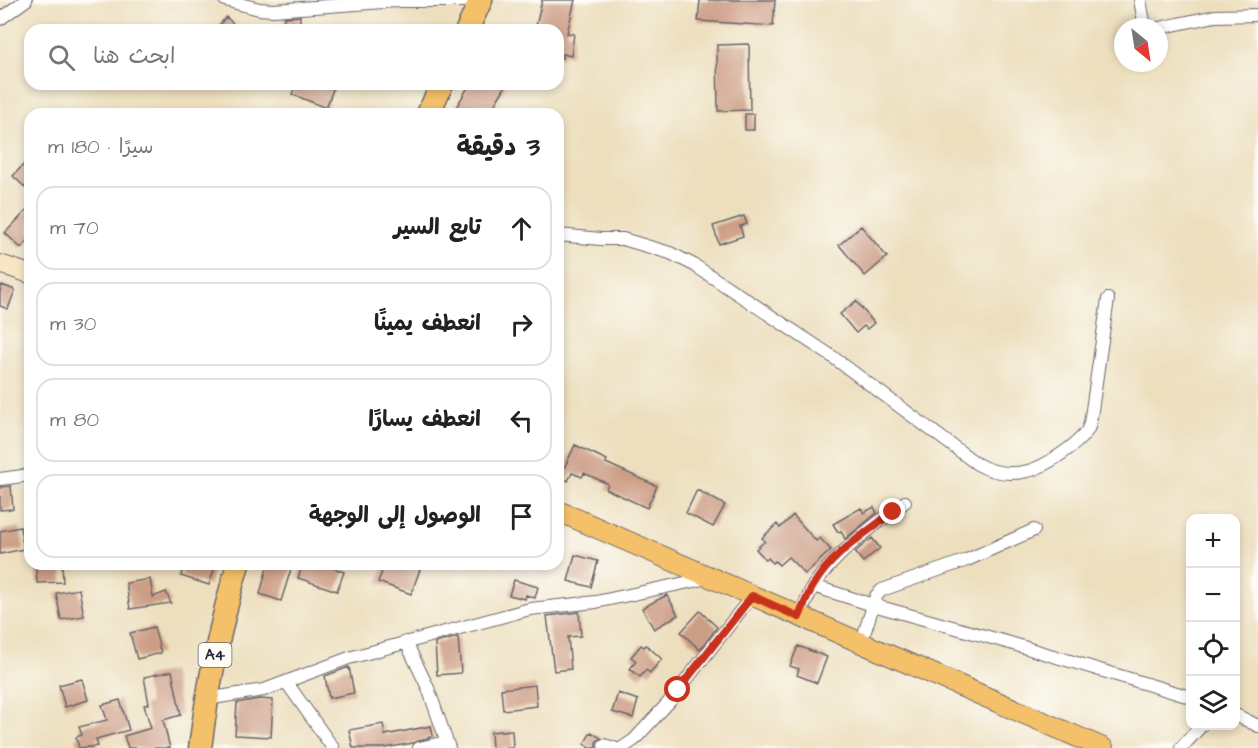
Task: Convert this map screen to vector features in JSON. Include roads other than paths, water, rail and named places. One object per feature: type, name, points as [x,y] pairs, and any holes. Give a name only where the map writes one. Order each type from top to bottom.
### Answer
[{"type":"highway","points":[[455,24],[470,0]]},
{"type":"highway","points":[[468,24],[470,0]]},
{"type":"highway","points":[[415,108],[423,90]]},
{"type":"highway","points":[[431,108],[439,90]]},
{"type":"highway","name":"A4","points":[[185,748],[221,570]]},
{"type":"highway","name":"A4","points":[[200,748],[206,699],[236,570]]},
{"type":"main road","points":[[564,514],[1089,746]]},
{"type":"street","points":[[0,19],[26,0]]},
{"type":"street","points":[[225,0],[259,9],[300,4],[470,0]]},
{"type":"street","points":[[1140,0],[1143,18]]},
{"type":"street","points":[[1168,26],[1215,16],[1258,15]]},
{"type":"street","points":[[564,236],[601,240],[623,239],[670,253],[694,265],[830,355],[977,464],[997,473],[1029,471],[1041,466],[1064,451],[1086,432],[1091,417],[1108,299]]},
{"type":"street","points":[[0,264],[24,272]]},
{"type":"street","points":[[0,479],[24,476]]},
{"type":"street","points":[[799,617],[813,586],[832,562],[847,547],[905,502]]},
{"type":"street","points":[[861,644],[876,596],[886,588],[967,560],[1034,530]]},
{"type":"street","points":[[206,699],[245,695],[287,682],[349,658],[530,609],[596,602],[708,577]]},
{"type":"street","points":[[813,586],[873,606],[990,637],[1186,696]]},
{"type":"street","points":[[622,748],[633,740],[669,702],[752,596]]},
{"type":"street","points":[[406,642],[428,688],[447,745],[419,748]]},
{"type":"street","points":[[287,682],[333,748]]},
{"type":"street","points":[[1240,717],[1258,726]]},
{"type":"street","points":[[1181,748],[1197,730]]}]
